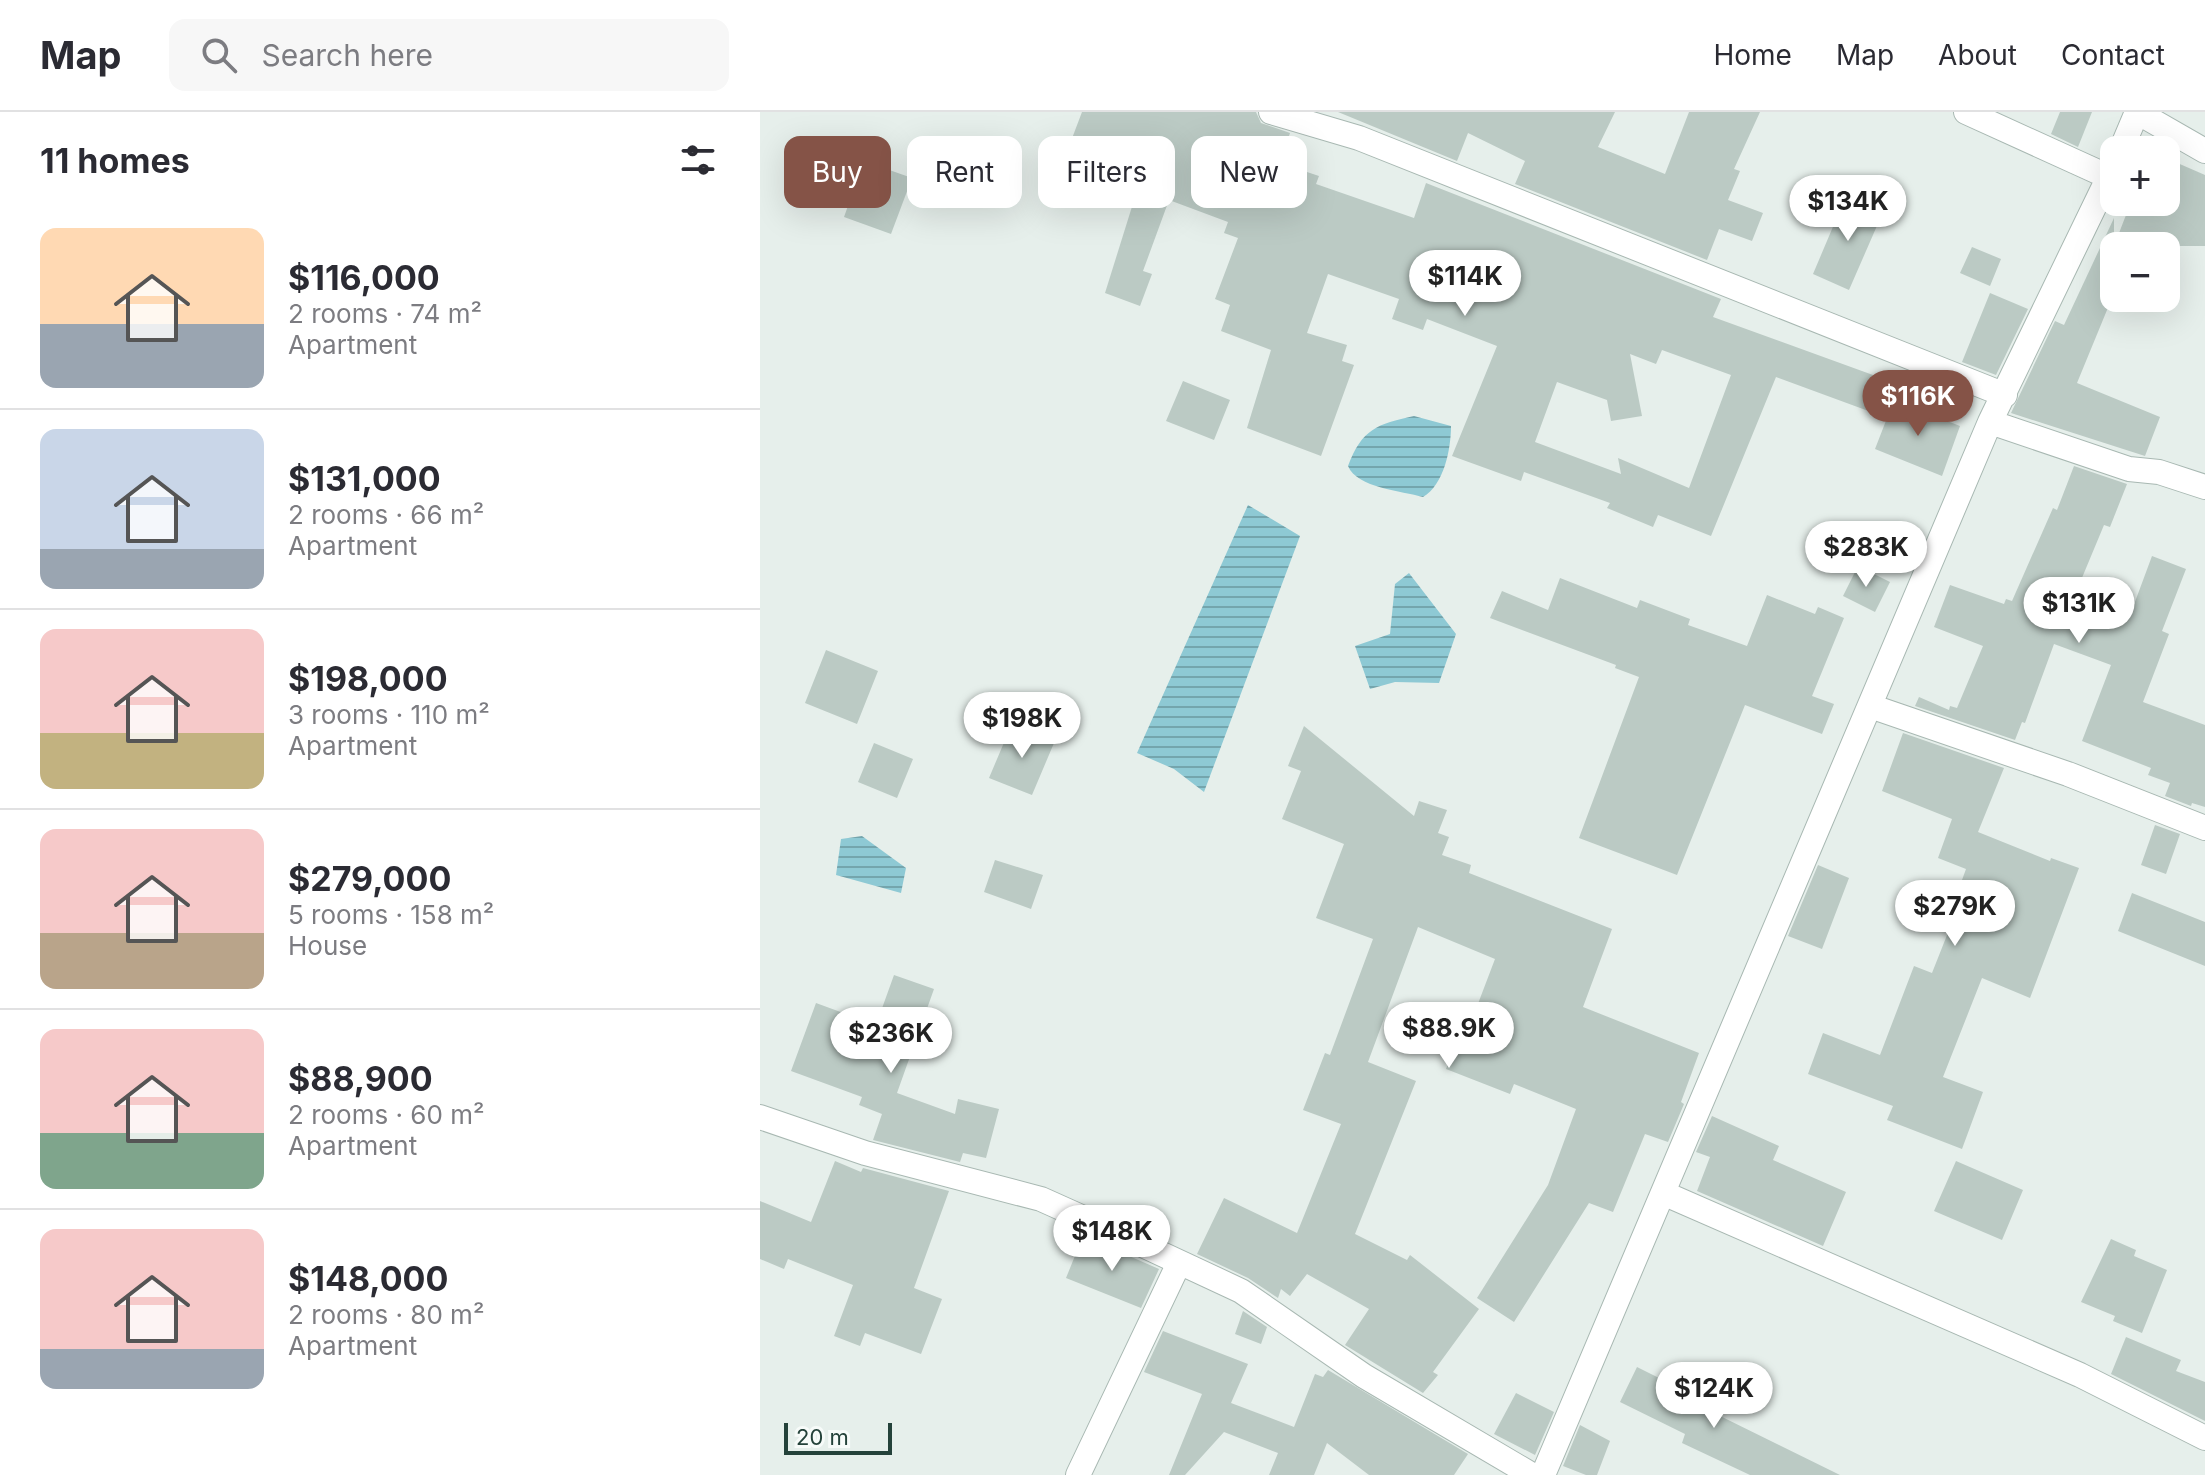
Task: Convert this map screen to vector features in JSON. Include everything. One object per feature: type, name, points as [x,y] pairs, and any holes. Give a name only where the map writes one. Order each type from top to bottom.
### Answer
[{"type":"street","points":[[1271,112],[1359,138],[2005,395]]},
{"type":"street","points":[[1966,112],[2100,167]]},
{"type":"street","points":[[2127,136],[2137,112],[2205,151]]},
{"type":"street","points":[[1543,1475],[1990,422],[2100,197]]},
{"type":"street","points":[[1990,422],[2129,469],[2159,472],[2205,487]]},
{"type":"street","points":[[1870,706],[2068,774],[2205,828]]},
{"type":"street","points":[[760,1117],[865,1153],[1041,1199],[1241,1291],[1364,1376],[1532,1475]]},
{"type":"street","points":[[1663,1193],[2080,1375],[2205,1438]]},
{"type":"street","points":[[1078,1475],[1179,1263]]},
{"type":"water","points":[[1414,416],[1451,426],[1445,466],[1430,491],[1423,497],[1392,490],[1370,484],[1353,473],[1348,466],[1365,436],[1390,422]]},
{"type":"water","points":[[1248,505],[1300,536],[1204,792],[1174,769],[1137,753]]},
{"type":"water","points":[[1409,573],[1456,634],[1439,683],[1395,682],[1370,689],[1355,646],[1390,634],[1395,584]]},
{"type":"water","points":[[862,836],[906,868],[901,893],[836,875],[841,839]]},
{"type":"building","points":[[1082,112],[1256,112],[1261,123],[1290,133],[1289,136],[1191,136],[1191,208],[1307,208],[1307,172],[1319,176],[1316,184],[1414,218],[1426,183],[1721,299],[1713,317],[1895,383],[1882,416],[1776,377],[1711,536],[1658,515],[1653,527],[1607,508],[1610,503],[1524,472],[1521,481],[1452,456],[1497,346],[1427,319],[1423,330],[1392,319],[1399,299],[1328,274],[1307,333],[1347,345],[1342,361],[1354,365],[1321,456],[1247,428],[1271,350],[1221,331],[1230,305],[1215,299],[1238,238],[1224,233],[1228,222],[1175,202],[1175,136],[1073,136]],"holes":[[[1662,350],[1731,375],[1689,488],[1618,458],[1621,474],[1535,442],[1557,382],[1607,400],[1611,421],[1642,416],[1630,354],[1656,364]]]},
{"type":"building","points":[[1338,112],[1615,112],[1598,147],[1665,174],[1689,112],[1760,112],[1734,169],[1740,171],[1728,200],[1763,213],[1752,241],[1719,229],[1707,260],[1515,184],[1525,161],[1468,133],[1457,161]]},
{"type":"building","points":[[2060,112],[2092,112],[2078,147],[2051,134]]},
{"type":"building","points":[[2180,164],[2205,175],[2205,246],[2180,246],[2180,232],[2119,232],[2126,216],[2180,216]]},
{"type":"building","points":[[891,171],[907,176],[907,191],[891,234],[844,217],[847,208],[891,208]]},
{"type":"building","points":[[1846,196],[1883,212],[1849,290],[1813,274]]},
{"type":"building","points":[[1132,208],[1166,208],[1143,271],[1152,274],[1140,306],[1105,293]]},
{"type":"building","points":[[2114,218],[2114,232],[2107,232]]},
{"type":"building","points":[[1972,247],[2001,259],[1990,286],[1960,273]]},
{"type":"building","points":[[2100,248],[2100,312],[2106,312],[2077,383],[2160,417],[2145,456],[2011,413],[2055,321],[2064,325]]},
{"type":"building","points":[[1990,293],[2028,309],[1996,375],[1962,362]]},
{"type":"building","points":[[1183,381],[1230,400],[1214,440],[1166,421]]},
{"type":"building","points":[[1894,400],[1960,426],[1942,476],[1875,449]]},
{"type":"building","points":[[2074,466],[2127,484],[2110,527],[2104,525],[2074,597],[2129,618],[2152,556],[2186,569],[2162,631],[2169,634],[2143,702],[2205,725],[2205,807],[2192,803],[2191,806],[2165,796],[2170,783],[2148,775],[2151,768],[2082,741],[2111,665],[2054,644],[2025,723],[2022,722],[2015,740],[1915,706],[1919,697],[1949,710],[1950,706],[1957,708],[1983,646],[1934,627],[1950,585],[2004,604],[2006,599],[2012,601],[2053,508],[2057,510]]},
{"type":"building","points":[[1858,566],[1890,582],[1875,612],[1843,596]]},
{"type":"building","points":[[1560,578],[1637,608],[1640,600],[1690,619],[1688,625],[1747,646],[1767,595],[1815,614],[1818,607],[1844,618],[1812,696],[1834,704],[1822,734],[1745,705],[1677,875],[1579,838],[1639,677],[1615,668],[1616,665],[1490,618],[1502,591],[1548,610]]},
{"type":"building","points":[[826,650],[878,671],[857,724],[805,703]]},
{"type":"building","points":[[1011,726],[1054,743],[1032,795],[989,778]]},
{"type":"building","points":[[1304,726],[1414,816],[1419,801],[1447,810],[1438,833],[1449,837],[1442,855],[1471,865],[1469,873],[1612,929],[1583,1007],[1699,1053],[1681,1102],[1684,1104],[1668,1142],[1645,1134],[1613,1212],[1589,1203],[1514,1322],[1477,1298],[1548,1185],[1576,1109],[1514,1084],[1510,1094],[1446,1069],[1462,1028],[1468,1030],[1495,959],[1418,927],[1368,1062],[1416,1081],[1355,1234],[1407,1260],[1410,1255],[1479,1309],[1433,1372],[1438,1375],[1423,1393],[1345,1345],[1369,1309],[1307,1274],[1290,1296],[1281,1289],[1278,1298],[1248,1278],[1197,1254],[1224,1198],[1297,1233],[1341,1124],[1303,1110],[1325,1053],[1330,1055],[1373,939],[1316,918],[1344,844],[1282,819],[1301,771],[1288,766]]},
{"type":"building","points":[[1903,733],[2004,768],[1978,832],[2050,861],[2051,858],[2079,868],[2030,998],[1982,978],[1943,1077],[1983,1092],[1962,1149],[1887,1120],[1893,1106],[1808,1074],[1823,1033],[1880,1055],[1914,966],[1932,973],[1968,882],[1962,880],[1966,869],[1938,858],[1952,819],[1882,791]]},
{"type":"building","points":[[874,743],[913,759],[897,798],[858,782]]},
{"type":"building","points":[[2155,825],[2180,834],[2166,874],[2141,865]]},
{"type":"building","points":[[995,860],[1043,875],[1031,909],[984,892]]},
{"type":"building","points":[[1818,865],[1849,878],[1822,949],[1788,936]]},
{"type":"building","points":[[2132,893],[2205,922],[2205,966],[2118,931]]},
{"type":"building","points":[[894,975],[934,989],[897,1093],[955,1114],[958,1099],[999,1109],[986,1158],[963,1153],[960,1162],[873,1140],[882,1114],[859,1105],[862,1097],[791,1071],[816,1003],[876,1025]]},
{"type":"building","points":[[1712,1116],[1779,1146],[1773,1160],[1846,1192],[1823,1246],[1697,1191],[1710,1157],[1696,1152]]},
{"type":"building","points":[[835,1161],[861,1172],[863,1168],[949,1191],[914,1288],[942,1299],[921,1354],[865,1333],[860,1346],[834,1336],[853,1285],[788,1259],[784,1269],[760,1259],[760,1201],[811,1222]]},
{"type":"building","points":[[1956,1161],[2023,1190],[2002,1240],[1934,1211]]},
{"type":"building","points":[[1083,1236],[1159,1269],[1141,1308],[1066,1278]]},
{"type":"building","points":[[2111,1239],[2136,1250],[2134,1256],[2167,1270],[2142,1333],[2113,1321],[2115,1316],[2081,1302]]},
{"type":"building","points":[[1243,1311],[1267,1327],[1261,1344],[1235,1334]]},
{"type":"building","points":[[1163,1331],[1248,1364],[1231,1403],[1294,1427],[1315,1374],[1323,1377],[1328,1370],[1468,1454],[1454,1475],[1369,1475],[1327,1443],[1314,1475],[1269,1475],[1278,1453],[1224,1432],[1185,1475],[1169,1475],[1202,1394],[1144,1372]]},
{"type":"building","points":[[2126,1337],[2181,1360],[2176,1371],[2205,1382],[2205,1421],[2111,1374]]},
{"type":"building","points":[[1637,1367],[1713,1405],[1710,1411],[1840,1475],[1750,1475],[1682,1443],[1685,1434],[1620,1402]]},
{"type":"building","points":[[1516,1393],[1554,1412],[1535,1455],[1494,1434]]},
{"type":"building","points":[[1580,1425],[1610,1441],[1597,1475],[1586,1475],[1563,1466]]}]
